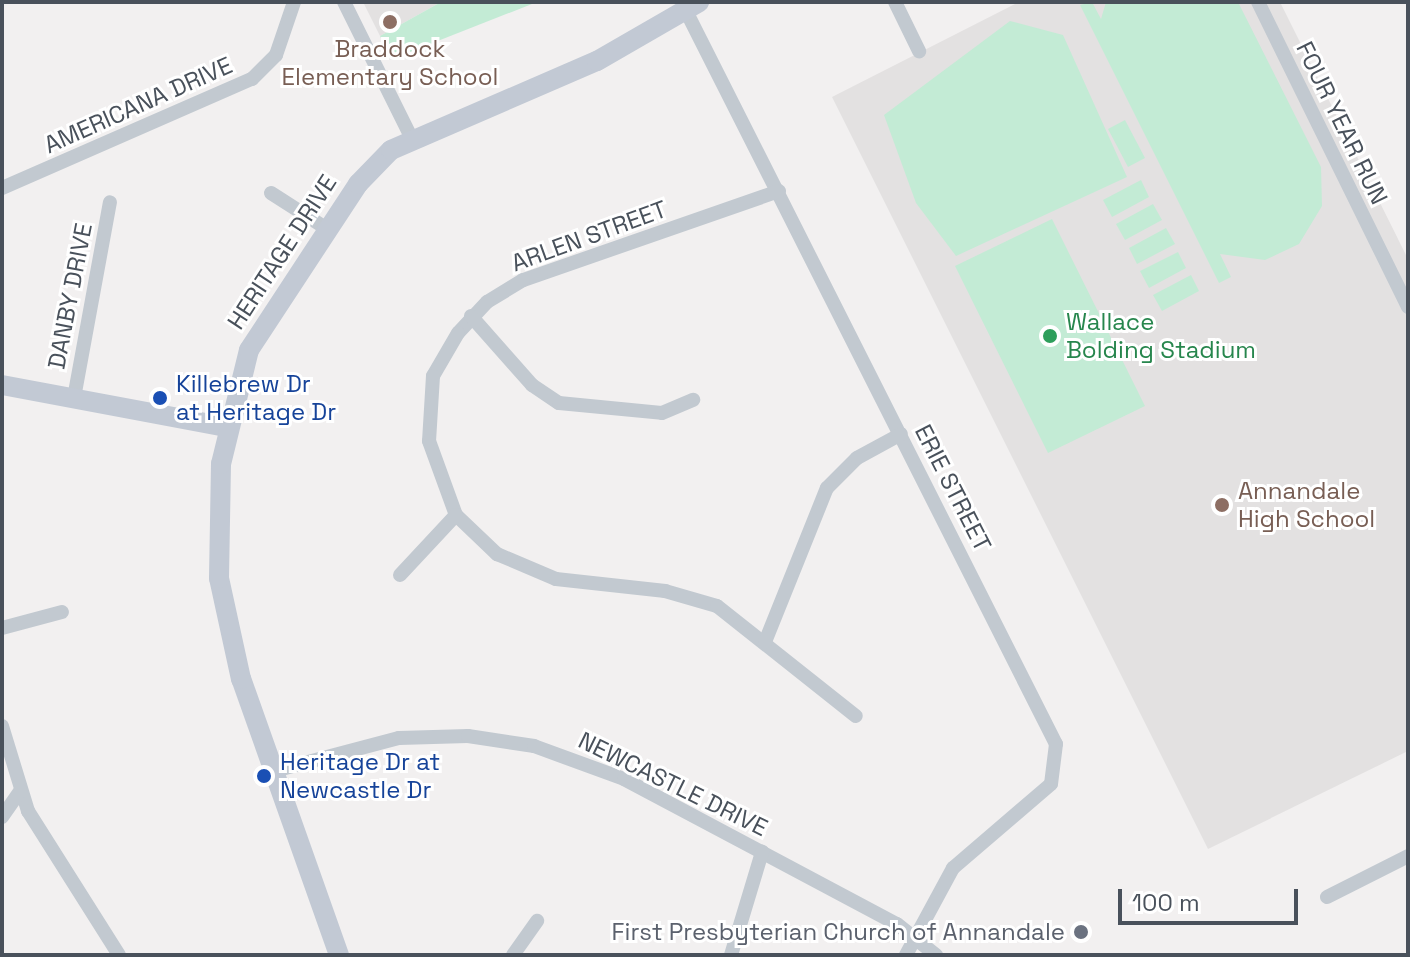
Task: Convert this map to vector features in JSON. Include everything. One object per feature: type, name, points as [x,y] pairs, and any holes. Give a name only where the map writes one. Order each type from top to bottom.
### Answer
[{"type":"street","name":"AMERICANA DRIVE","points":[[2,188],[252,79],[280,48],[294,2]]},
{"type":"street","points":[[344,2],[411,137]]},
{"type":"street","points":[[895,2],[919,51]]},
{"type":"street","name":"FOUR YEAR RUN","points":[[1258,2],[1408,307]]},
{"type":"street","name":"HERITAGE DRIVE","points":[[339,955],[241,679],[219,578],[217,502],[227,427],[260,329],[373,166],[411,137],[597,61],[692,6]]},
{"type":"street","name":"ERIE STREET","points":[[692,6],[779,191],[1058,758],[1043,794],[953,868],[906,955]]},
{"type":"street","name":"ARLEN STREET","points":[[779,191],[523,280],[471,316],[440,361],[428,401],[433,463],[456,515],[480,541],[527,570],[697,598],[765,642],[856,716]]},
{"type":"street","points":[[271,193],[327,229]]},
{"type":"street","name":"DANBY DRIVE","points":[[74,398],[110,202]]},
{"type":"street","points":[[471,316],[532,385],[559,403],[662,413],[693,400]]},
{"type":"street","points":[[2,385],[227,427]]},
{"type":"street","points":[[765,642],[827,488],[857,458],[901,434]]},
{"type":"street","points":[[400,575],[456,515]]},
{"type":"street","points":[[2,628],[62,612]]},
{"type":"street","points":[[2,726],[20,791],[119,955]]},
{"type":"street","name":"NEWCASTLE DRIVE","points":[[274,771],[399,738],[501,740],[599,767],[914,936],[936,955]]},
{"type":"street","points":[[2,817],[20,791]]},
{"type":"street","points":[[731,955],[762,852]]},
{"type":"street","points":[[1327,897],[1408,856]]},
{"type":"street","points":[[513,955],[537,921]]},
{"type":"shaded area","name":"Braddock Elementary School","points":[[363,2],[441,2],[380,36]]},
{"type":"shaded area","name":"Annandale High School","points":[[1019,2],[1280,2],[1408,259],[1408,751],[1208,849],[832,97]]},
{"type":"green space","points":[[441,2],[537,2],[392,59],[380,36]]},
{"type":"green space","points":[[1092,2],[1101,19],[1106,2],[1238,2],[1321,167],[1322,206],[1299,244],[1265,260],[1220,254],[1231,277],[1219,283],[1080,5]]},
{"type":"green space","points":[[1010,21],[1063,35],[1127,177],[956,256],[916,203],[884,115]]},
{"type":"green space","points":[[1125,120],[1145,158],[1128,167],[1108,129]]},
{"type":"green space","points":[[1141,180],[1149,197],[1112,217],[1103,200]]},
{"type":"green space","points":[[1153,204],[1162,220],[1125,240],[1116,224]]},
{"type":"green space","name":"Wallace Bolding Stadium","points":[[1052,219],[1145,406],[1048,453],[955,266]]},
{"type":"green space","points":[[1166,228],[1175,244],[1137,264],[1129,248]]},
{"type":"green space","points":[[1178,252],[1186,268],[1149,288],[1140,271]]},
{"type":"green space","points":[[1191,275],[1199,291],[1162,311],[1153,295]]},
{"type":"place","name":"Braddock Elementary School","points":[[390,22]]},
{"type":"place","name":"Wallace Bolding Stadium","points":[[1050,336]]},
{"type":"place","name":"Killebrew Dr at Heritage Dr","points":[[160,398]]},
{"type":"place","name":"Annandale High School","points":[[1222,505]]},
{"type":"place","name":"Heritage Dr at Newcastle Dr","points":[[264,776]]},
{"type":"place","name":"First Presbyterian Church of Annandale","points":[[1081,932]]}]
